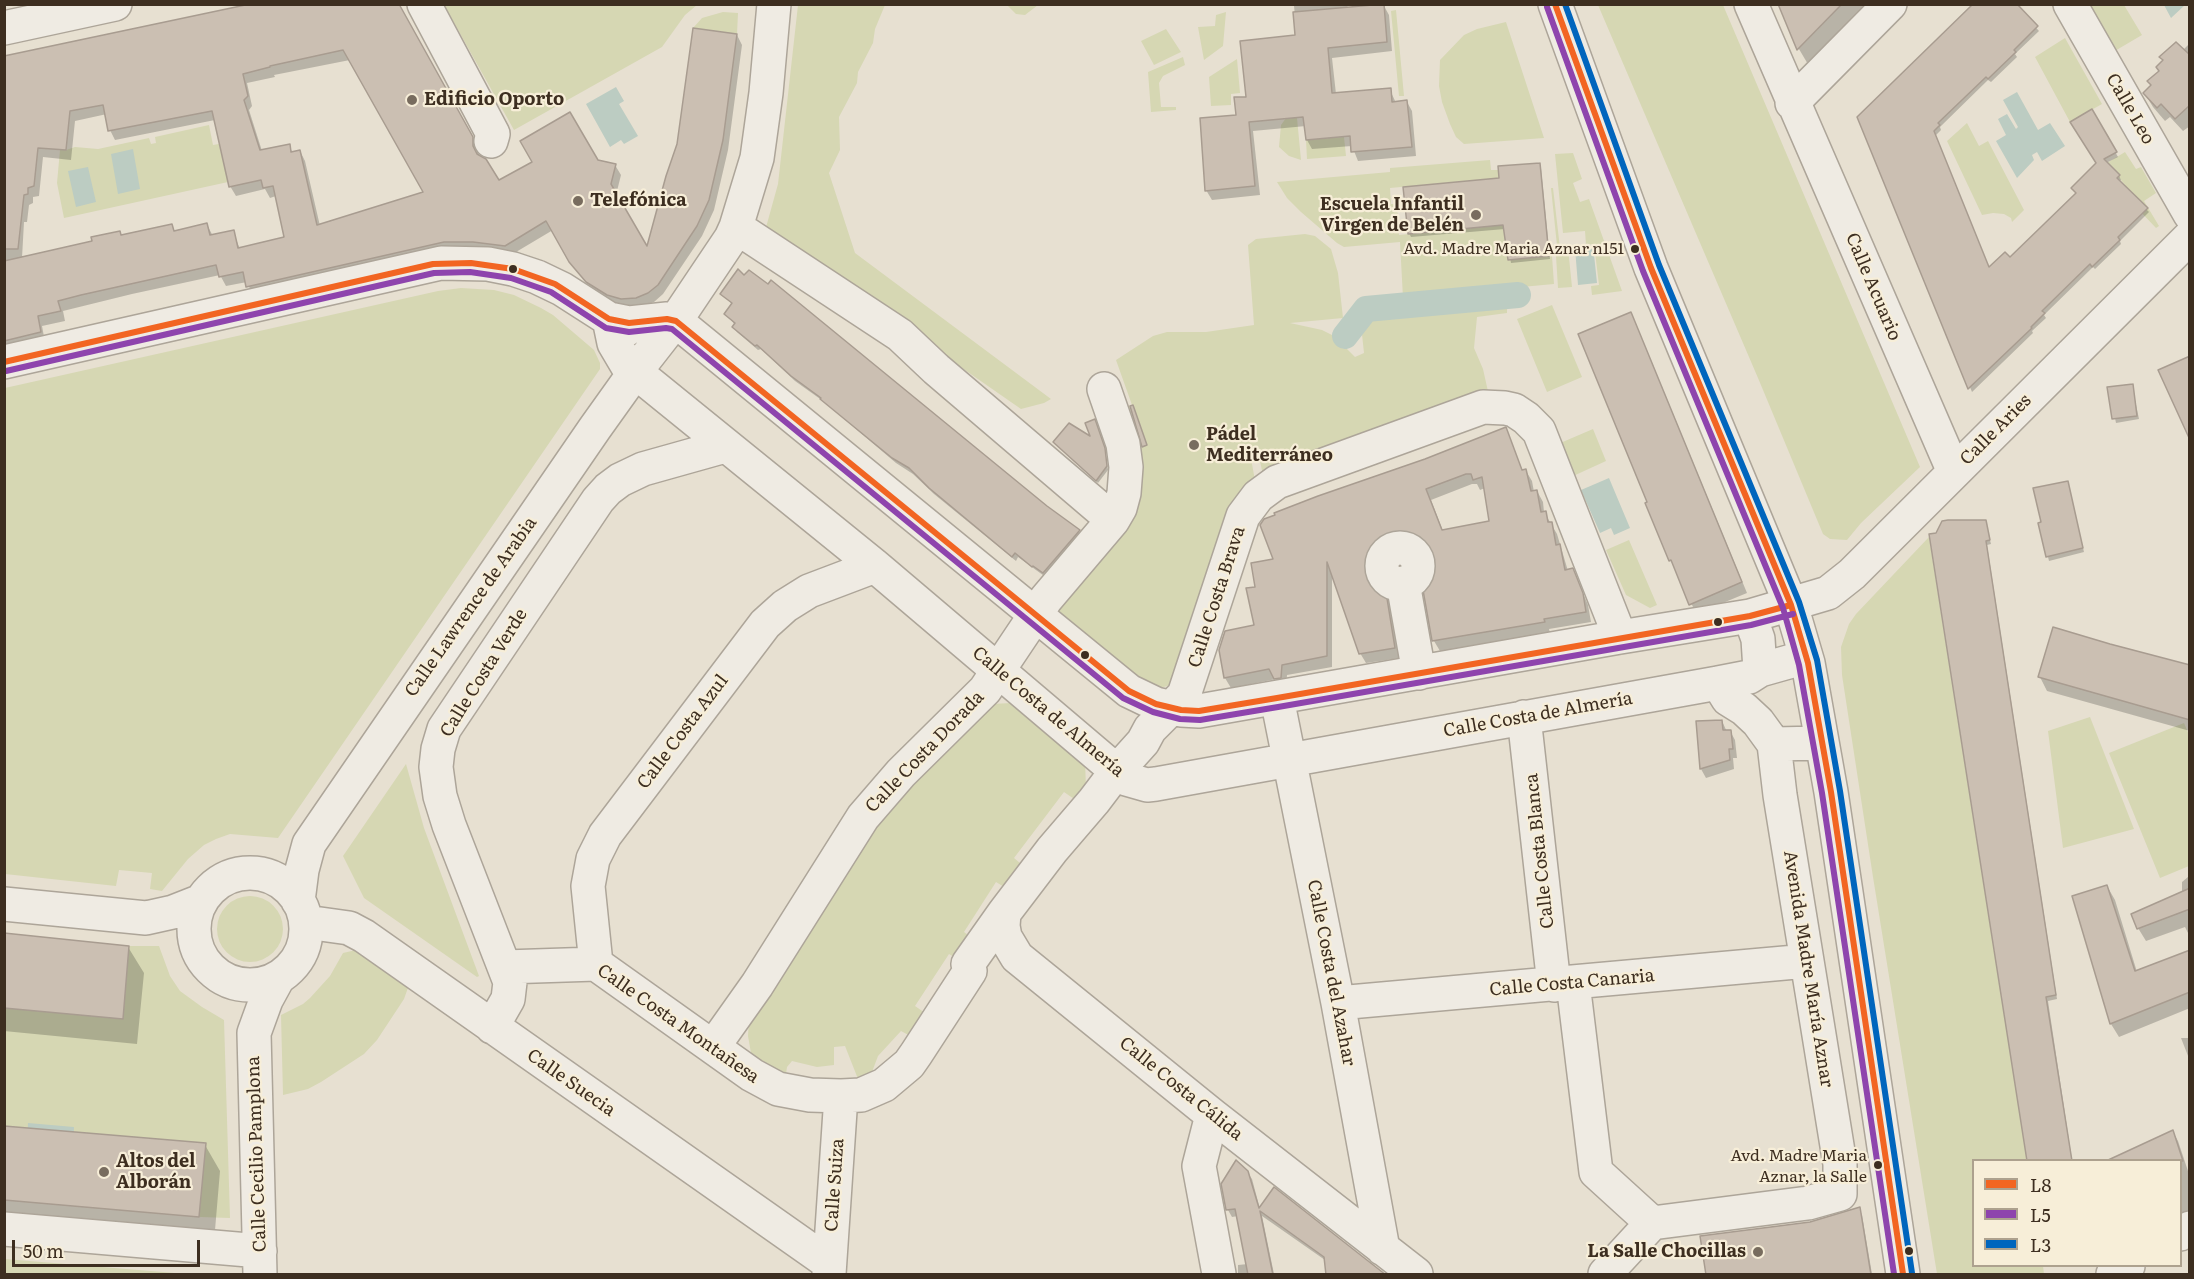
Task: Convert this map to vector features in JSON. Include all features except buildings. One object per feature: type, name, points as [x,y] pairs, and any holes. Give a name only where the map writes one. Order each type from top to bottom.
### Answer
[{"type":"street","points":[[4,28],[115,4]]},
{"type":"street","points":[[424,4],[493,134],[491,141]]},
{"type":"street","name":"Calle Lawrence de Arabia","points":[[302,911],[302,870],[309,844],[644,360],[676,321],[725,249],[736,227],[756,158],[766,93],[774,4]]},
{"type":"street","points":[[1555,4],[1651,268],[1791,605],[1806,657],[1822,743],[1903,1275]]},
{"type":"street","name":"Calle Acuario","points":[[1751,4],[1954,472]]},
{"type":"street","points":[[1792,103],[1890,4]]},
{"type":"street","name":"Calle Leo","points":[[2070,4],[2190,214]]},
{"type":"street","points":[[736,227],[900,335],[936,369],[1113,520]]},
{"type":"street","name":"Calle Aries","points":[[1791,605],[1828,593],[1847,579],[2190,237]]},
{"type":"street","points":[[4,362],[441,263],[488,264],[529,274],[555,284],[609,319],[629,324],[667,319],[676,321],[1129,691],[1142,699],[1172,708],[1199,711],[1750,616],[1791,605]]},
{"type":"street","name":"Calle Costa de Almería","points":[[609,319],[616,349],[625,363],[644,360],[725,446],[875,566],[1116,772],[1126,779],[1147,785],[1749,677],[1760,670],[1806,657]]},
{"type":"street","name":"Calle Costa Dorada","points":[[713,1047],[757,986],[863,817],[901,773],[985,690],[1046,599],[1113,520],[1120,508],[1124,493],[1126,467],[1123,444],[1104,389]]},
{"type":"street","name":"Calle Costa Brava","points":[[1004,913],[1057,844],[1143,742],[1150,729],[1184,695],[1243,516],[1258,496],[1277,482],[1483,407],[1514,410],[1539,431],[1620,637]]},
{"type":"street","name":"Calle Costa Verde","points":[[492,1027],[508,999],[510,982],[440,796],[436,767],[444,729],[598,500],[608,489],[620,480],[643,469],[725,446]]},
{"type":"street","name":"Calle Costa Azul","points":[[596,964],[588,886],[593,859],[605,835],[765,624],[785,606],[809,591],[875,566]]},
{"type":"street","points":[[1403,583],[1419,673]]},
{"type":"street","points":[[1750,616],[1758,639],[1760,670]]},
{"type":"street","points":[[1718,683],[1728,699],[1758,722],[1774,744],[1822,743]]},
{"type":"street","name":"Calle Costa del Azahar","points":[[1277,698],[1338,1003],[1383,1249]]},
{"type":"street","name":"Calle Costa Blanca","points":[[1524,717],[1564,984],[1596,1172],[1652,1223]]},
{"type":"street","name":"Avenida Madre María Aznar","points":[[1652,1223],[1808,1203],[1840,1194],[1840,1164],[1806,961],[1774,744]]},
{"type":"street","name":"Calle Lawrence de Arabia","points":[[262,874],[309,844]]},
{"type":"street","points":[[235,874],[262,874],[286,885],[302,911],[304,946],[298,958],[278,978],[266,983],[238,984],[213,971],[204,961],[194,936],[194,922],[201,901],[212,887],[235,874]]},
{"type":"street","points":[[4,903],[146,918],[173,912],[201,901]]},
{"type":"street","name":"Calle Suecia","points":[[302,911],[349,928],[364,936],[829,1269]]},
{"type":"street","name":"Calle Costa Montañesa","points":[[505,967],[596,964],[764,1083],[778,1089],[810,1095],[841,1096],[871,1092],[893,1079],[909,1064],[970,971],[968,964],[1004,913]]},
{"type":"street","name":"Calle Costa Cálida","points":[[1004,913],[1005,937],[1017,957],[1212,1115],[1416,1275]]},
{"type":"street","points":[[146,918],[172,930],[197,946]]},
{"type":"street","name":"Calle Costa Canaria","points":[[1338,1003],[1806,961]]},
{"type":"street","points":[[970,971],[1024,963]]},
{"type":"street","name":"Calle Cecilio Pamplona","points":[[260,1263],[254,1033],[261,1010],[278,978]]},
{"type":"street","name":"Calle Cecilio Pamplona","points":[[225,979],[239,1001],[254,1033]]},
{"type":"street","name":"Calle Suiza","points":[[829,1269],[841,1096]]},
{"type":"street","points":[[1212,1115],[1199,1166],[1219,1275]]},
{"type":"street","points":[[1605,1275],[1652,1223]]},
{"type":"street","points":[[4,1229],[260,1263]]},
{"type":"street","points":[[2113,1275],[2126,1267]]},
{"type":"green space","points":[[444,5],[697,5],[685,15],[662,47],[514,130]]},
{"type":"green space","points":[[798,5],[885,5],[875,29],[873,43],[858,72],[857,83],[839,117],[840,150],[829,173],[855,253],[1051,399],[1021,409],[765,231],[778,184]]},
{"type":"green space","points":[[1007,5],[1038,5],[1025,15],[1016,14]]},
{"type":"green space","points":[[1598,5],[1723,5],[1920,467],[1861,523],[1847,540],[1830,539],[1823,534]]},
{"type":"green space","points":[[2080,5],[2124,5],[2142,35],[2108,55]]},
{"type":"green space","points":[[1396,10],[1404,96],[1399,96],[1391,11]]},
{"type":"green space","points":[[723,12],[738,13],[737,34],[693,28],[702,18]]},
{"type":"green space","points":[[1226,12],[1223,46],[1204,60],[1198,27],[1215,26],[1216,15]]},
{"type":"green space","points":[[1506,22],[1544,138],[1464,144],[1456,137],[1442,102],[1439,86],[1440,60],[1464,35],[1477,29]]},
{"type":"green space","points":[[1166,29],[1181,52],[1154,65],[1141,41]]},
{"type":"green space","points":[[2065,38],[2102,104],[2070,122],[2035,57]]},
{"type":"green space","points":[[1183,57],[1185,65],[1163,76],[1159,83],[1161,107],[1176,107],[1176,110],[1151,112],[1148,72]]},
{"type":"green space","points":[[1237,59],[1240,93],[1231,94],[1231,105],[1211,106],[1209,77]]},
{"type":"green space","points":[[1293,116],[1297,118],[1301,160],[1289,156],[1279,147],[1281,125],[1286,118]]},
{"type":"green space","points":[[1967,123],[1979,146],[1988,141],[2024,210],[2012,222],[2011,218],[2004,214],[1982,215],[1947,141]]},
{"type":"green space","points":[[209,125],[213,145],[219,144],[228,182],[64,218],[57,183],[60,150],[75,147],[98,149],[149,138],[151,144],[156,143],[155,137]]},
{"type":"green space","points":[[1344,137],[1346,156],[1307,159],[1306,140]]},
{"type":"green space","points":[[2125,152],[2136,169],[2141,167],[2156,193],[2144,201],[2159,226],[2156,228],[2120,190],[2125,185],[2107,163]]},
{"type":"green space","points":[[1573,153],[1582,179],[1573,183],[1580,202],[1589,199],[1622,291],[1592,295],[1591,286],[1599,285],[1594,244],[1586,245],[1585,231],[1563,233],[1555,154]]},
{"type":"green space","points":[[1490,160],[1491,170],[1499,170],[1499,178],[1390,188],[1391,204],[1397,204],[1399,235],[1503,225],[1508,260],[1552,256],[1554,284],[1403,298],[1400,242],[1344,247],[1301,212],[1287,198],[1277,182],[1390,172],[1390,168]]},
{"type":"green space","points":[[1551,188],[1553,188],[1560,248],[1568,248],[1572,287],[1558,288],[1556,256],[1558,255]]},
{"type":"green space","points":[[1305,234],[1315,236],[1331,249],[1338,273],[1343,318],[1290,323],[1322,330],[1334,336],[1355,357],[1364,353],[1361,325],[1369,316],[1507,303],[1507,313],[1477,317],[1474,348],[1483,369],[1489,396],[1264,480],[1257,447],[1250,453],[1256,486],[1171,685],[1152,688],[1057,616],[1059,599],[1121,528],[1119,410],[1132,405],[1116,360],[1153,336],[1167,332],[1206,332],[1254,325],[1248,245],[1256,239]]},
{"type":"green space","points":[[461,288],[494,290],[514,295],[541,308],[553,315],[594,350],[600,363],[600,369],[278,838],[230,834],[216,839],[204,845],[188,859],[162,891],[150,889],[152,873],[119,870],[116,886],[5,874],[5,388],[438,291]]},
{"type":"green space","points":[[1552,305],[1582,377],[1547,392],[1517,319]]},
{"type":"green space","points":[[1593,429],[1606,461],[1571,477],[1558,444]]},
{"type":"green space","points":[[1929,537],[2027,1159],[1972,1159],[1972,1267],[2043,1267],[2044,1274],[1937,1274],[1842,675],[1841,647],[1849,624]]},
{"type":"green space","points":[[1629,540],[1657,605],[1650,608],[1626,595],[1606,550]]},
{"type":"green space","points":[[1011,703],[1085,761],[1086,788],[1077,801],[1064,792],[1014,858],[1026,868],[1009,890],[996,882],[964,932],[976,941],[962,962],[949,954],[915,1006],[928,1015],[914,1038],[901,1031],[878,1056],[872,1072],[860,1084],[845,1046],[834,1047],[834,1065],[817,1067],[792,1061],[787,1067],[785,1081],[754,1059],[748,1036],[749,1019],[865,831],[992,704]]},
{"type":"green space","points":[[2090,717],[2134,829],[2063,848],[2048,731]]},
{"type":"green space","points":[[2184,723],[2190,737],[2189,866],[2160,878],[2109,753]]},
{"type":"green space","points":[[406,764],[424,828],[479,976],[477,977],[364,898],[343,856]]},
{"type":"green space","points":[[250,896],[262,899],[273,906],[280,917],[283,929],[280,941],[273,952],[262,959],[250,962],[238,959],[227,952],[220,941],[217,929],[220,917],[227,906],[238,899]]},
{"type":"green space","points":[[129,946],[159,946],[170,976],[180,991],[224,1020],[230,1218],[199,1217],[206,1143],[5,1126],[5,1008],[123,1019]]},
{"type":"green space","points":[[356,950],[409,985],[404,999],[377,1040],[364,1054],[308,1089],[283,1095],[281,1015],[310,998],[330,976],[343,953]]},
{"type":"green space","points":[[5,1259],[187,1274],[5,1274]]},
{"type":"shaded area","points":[[2164,5],[2185,5],[2171,18]]},
{"type":"shaded area","points":[[616,87],[624,101],[619,104],[638,136],[624,144],[621,140],[610,147],[586,104]]},
{"type":"shaded area","points":[[2017,92],[2038,130],[2050,123],[2065,146],[2042,161],[2037,152],[2032,155],[2034,160],[2017,178],[1996,141],[2006,135],[1998,119],[2007,114],[2016,129],[2018,127],[2003,100]]},
{"type":"shaded area","points":[[133,149],[140,189],[118,194],[111,154]]},
{"type":"shaded area","points":[[88,167],[96,202],[76,207],[68,171]]},
{"type":"shaded area","points":[[1593,245],[1597,283],[1578,285],[1575,248]]},
{"type":"shaded area","points":[[1609,478],[1630,528],[1614,535],[1611,528],[1600,533],[1581,490]]},
{"type":"shaded area","points":[[28,1123],[74,1127],[73,1149],[27,1147]]},
{"type":"waterway","points":[[1345,336],[1366,309],[1518,295]]},
{"type":"transit line","name":"L8","points":[[1555,4],[1651,268],[1791,605],[1808,663],[1831,792],[1903,1274]]},
{"type":"transit line","name":"L3","points":[[1565,4],[1659,265],[1799,602],[1817,660],[1840,791],[1912,1273]]},
{"type":"transit line","name":"L5","points":[[1547,7],[1643,271],[1783,608],[1799,665],[1822,793],[1894,1274]]},
{"type":"transit line","name":"L8","points":[[4,362],[433,264],[471,263],[513,269],[555,284],[609,319],[629,323],[667,319],[676,321],[1129,691],[1156,704],[1181,710],[1199,711],[1277,698],[1750,616],[1791,605]]},
{"type":"transit line","name":"L5","points":[[6,371],[434,273],[470,272],[511,278],[551,292],[606,328],[629,332],[672,329],[1123,698],[1153,712],[1180,719],[1200,720],[1278,707],[1751,625],[1793,614]]},
{"type":"place","name":"Edificio Oporto","points":[[412,100]]},
{"type":"place","name":"Telefónica","points":[[578,201]]},
{"type":"place","name":"Escuela Infantil Virgen de Belén","points":[[1476,215]]},
{"type":"place","name":"Avd. Madre Maria Aznar n151","points":[[1635,249]]},
{"type":"place","name":"Pádel Mediterráneo","points":[[1194,445]]},
{"type":"place","name":"Avd. Madre Maria Aznar, la Salle","points":[[1878,1165]]},
{"type":"place","name":"Altos del Alborán","points":[[104,1172]]},
{"type":"place","name":"La Salle Chocillas","points":[[1758,1252]]}]
